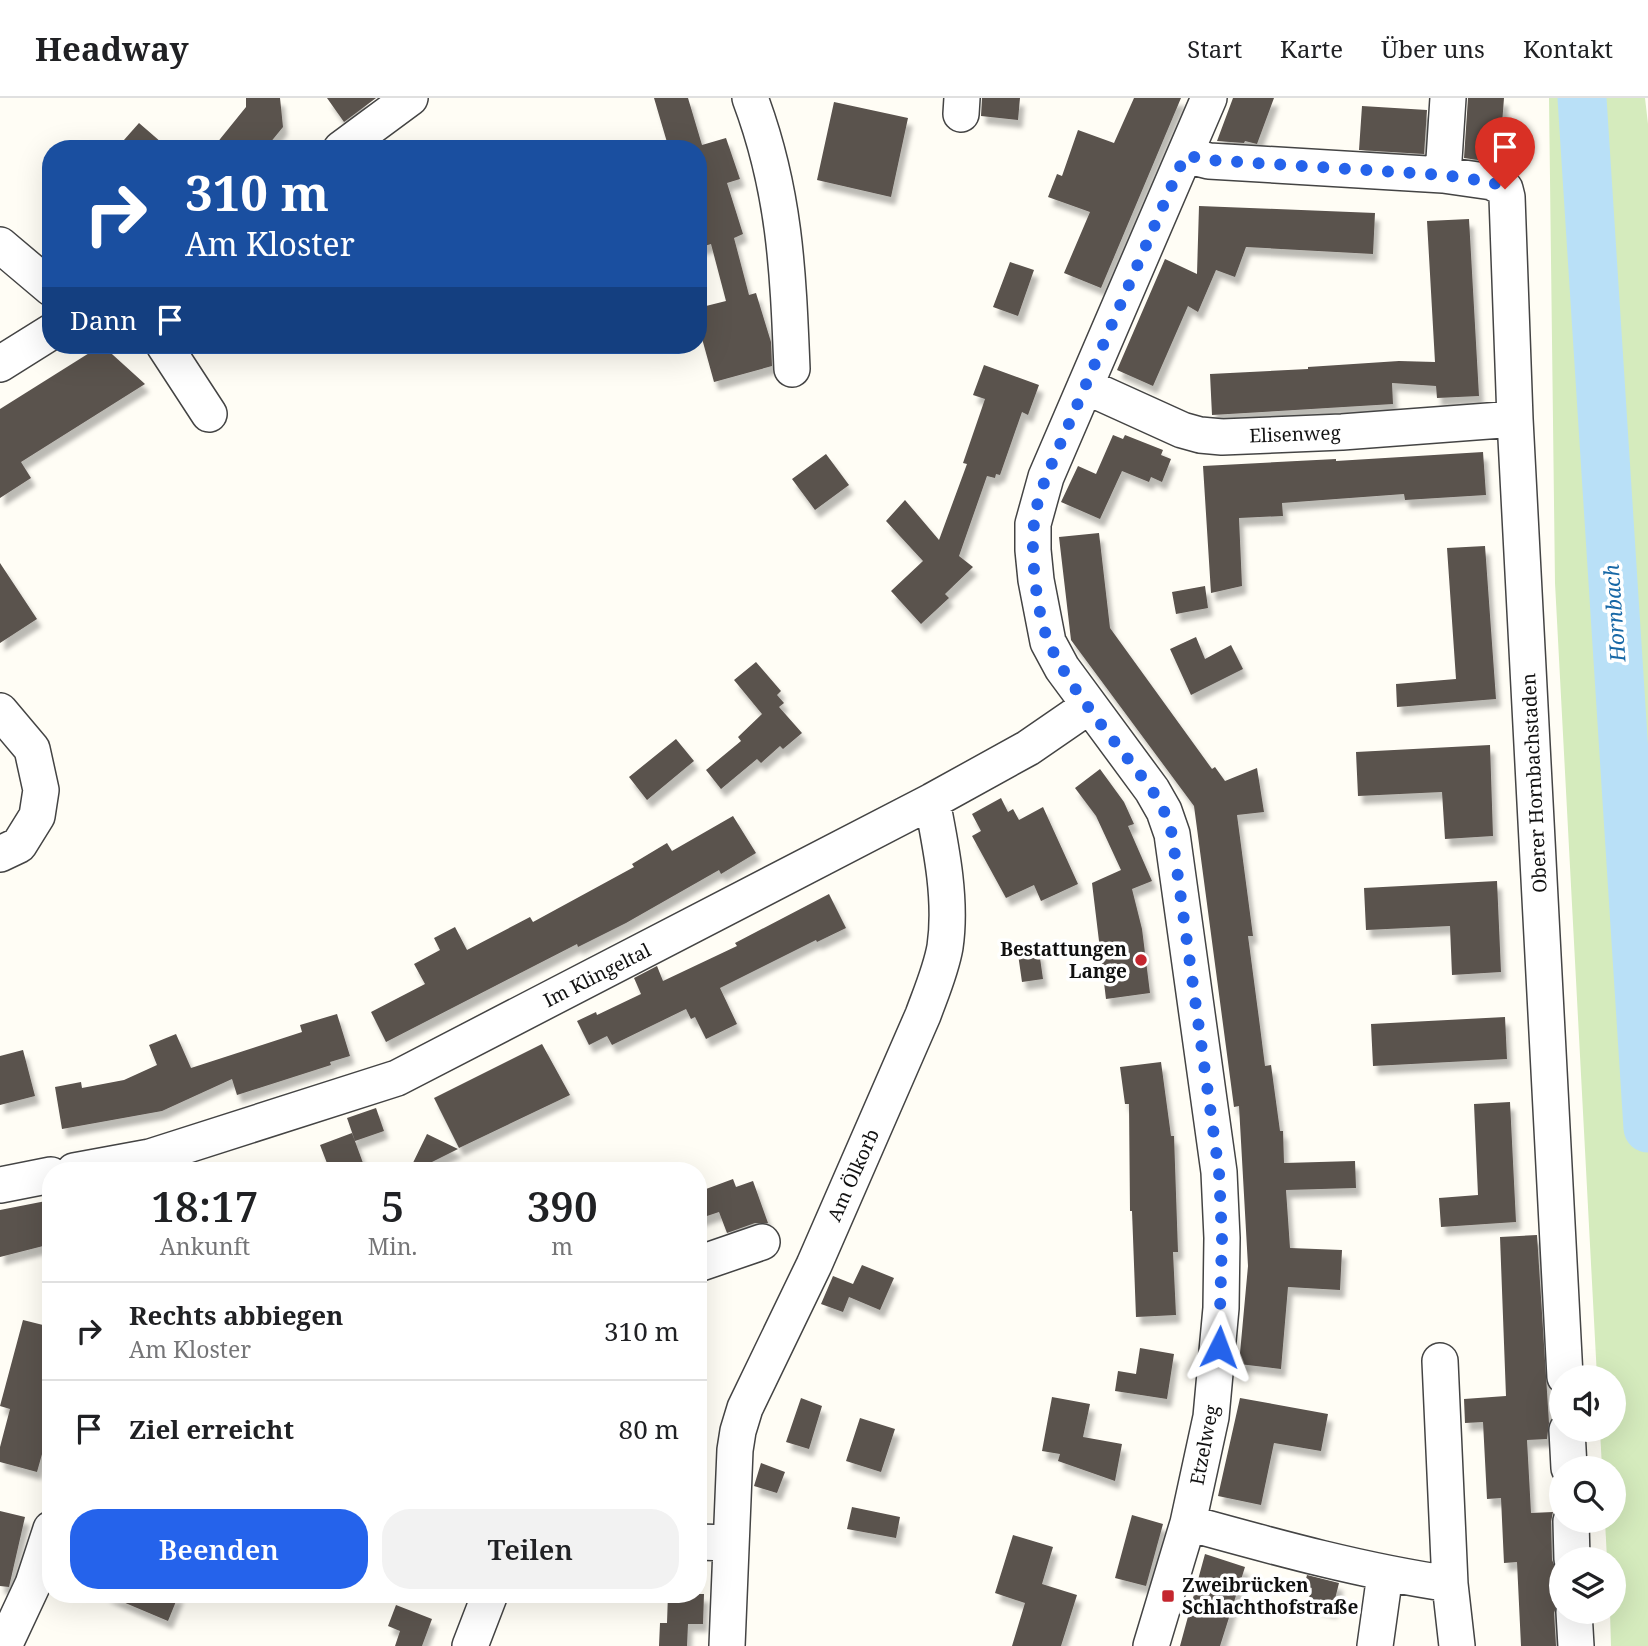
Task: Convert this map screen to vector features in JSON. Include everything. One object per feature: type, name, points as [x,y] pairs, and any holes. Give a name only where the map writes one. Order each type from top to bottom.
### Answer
[{"type":"street","points":[[353,140],[410,98]]},
{"type":"street","points":[[750,98],[773,170],[783,223],[792,369]]},
{"type":"street","name":"Etzelweg","points":[[1151,1646],[1188,1522],[1211,1417],[1219,1347],[1222,1238],[1219,1172],[1172,834],[1164,811],[1152,790],[1062,668],[1048,642],[1033,550],[1033,524],[1042,489],[1209,98]]},
{"type":"street","points":[[1185,155],[1209,160],[1443,175],[1448,98]]},
{"type":"street","name":"Oberer Hornbachstaden","points":[[1443,175],[1492,182],[1505,189],[1507,197],[1515,419],[1564,1365]]},
{"type":"street","points":[[0,245],[42,280]]},
{"type":"street","points":[[0,363],[42,337]]},
{"type":"street","points":[[170,354],[209,414]]},
{"type":"street","name":"Elisenweg","points":[[1085,386],[1182,430],[1222,437],[1342,432],[1515,419]]},
{"type":"street","name":"Im Klingeltal","points":[[155,1162],[397,1078],[932,801],[1028,748],[1089,706]]},
{"type":"street","points":[[0,710],[32,749],[41,790],[37,816],[19,845],[0,854]]},
{"type":"street","name":"Am Ölkorb","points":[[727,1646],[714,1543],[745,1408],[814,1265],[923,1015],[944,948],[947,923],[939,836],[932,801]]},
{"type":"street","points":[[0,1185],[42,1177]]},
{"type":"street","points":[[707,1261],[762,1241]]},
{"type":"street","points":[[1440,1361],[1450,1584],[1457,1646]]},
{"type":"street","points":[[1188,1522],[1385,1574],[1450,1584]]},
{"type":"street","points":[[4,1646],[33,1584],[42,1556]]},
{"type":"street","points":[[1375,1646],[1385,1574]]},
{"type":"street","points":[[470,1646],[487,1603]]},
{"type":"street","points":[[1575,1624],[1576,1646]]},
{"type":"green space","points":[[1549,98],[1645,98],[1648,124],[1648,1646],[1611,1646],[1610,1624],[1626,1624],[1626,1547],[1606,1547],[1606,1533],[1626,1533],[1626,1456],[1601,1456],[1601,1442],[1626,1442],[1626,1365],[1596,1365],[1555,583]]},
{"type":"building","points":[[246,98],[280,98],[283,127],[272,140],[219,140],[246,107]]},
{"type":"building","points":[[327,98],[376,98],[344,122]]},
{"type":"building","points":[[654,98],[688,98],[701,140],[666,140]]},
{"type":"building","points":[[982,98],[1020,98],[1018,120],[981,116]]},
{"type":"building","points":[[1134,98],[1181,98],[1101,288],[1064,273],[1090,212],[1048,197],[1057,174],[1062,176],[1078,130],[1114,143]]},
{"type":"building","points":[[1233,98],[1274,98],[1257,144],[1217,141]]},
{"type":"building","points":[[1468,98],[1504,98],[1499,163],[1464,158]]},
{"type":"building","points":[[834,102],[908,118],[891,197],[817,180]]},
{"type":"building","points":[[1362,106],[1427,110],[1424,154],[1359,150]]},
{"type":"building","points":[[139,123],[159,140],[124,140]]},
{"type":"building","points":[[726,138],[740,179],[727,183],[743,234],[734,238],[749,295],[756,293],[771,342],[772,366],[714,382],[706,354],[707,306],[726,301],[711,244],[707,245],[707,144]]},
{"type":"building","points":[[1199,206],[1375,213],[1373,254],[1246,247],[1235,277],[1216,270],[1198,312],[1188,306],[1153,386],[1117,370],[1165,259],[1197,274]]},
{"type":"building","points":[[1469,219],[1479,396],[1437,398],[1436,386],[1392,383],[1393,404],[1212,415],[1210,374],[1399,361],[1435,362],[1427,221]]},
{"type":"building","points":[[1010,262],[1034,270],[1018,316],[993,307]]},
{"type":"building","points":[[88,354],[112,354],[145,384],[21,462],[31,478],[0,498],[0,409]]},
{"type":"building","points":[[984,365],[1039,385],[1028,415],[1022,412],[1000,475],[996,474],[995,478],[987,476],[959,556],[973,567],[945,594],[949,598],[921,624],[891,591],[923,561],[886,521],[905,500],[939,540],[967,464],[963,463],[985,399],[973,395]]},
{"type":"building","points":[[1113,435],[1123,439],[1125,435],[1163,450],[1161,455],[1171,459],[1162,482],[1151,477],[1149,482],[1122,471],[1100,519],[1061,502],[1078,466],[1096,474]]},
{"type":"building","points":[[1483,452],[1486,495],[1405,500],[1404,494],[1282,503],[1283,516],[1239,518],[1242,586],[1211,593],[1203,466]]},
{"type":"building","points":[[826,454],[849,485],[815,510],[792,479]]},
{"type":"building","points":[[1099,533],[1110,628],[1212,769],[1215,767],[1225,781],[1257,768],[1264,812],[1237,815],[1253,936],[1248,936],[1265,1066],[1271,1065],[1280,1131],[1283,1131],[1284,1163],[1355,1161],[1356,1188],[1286,1190],[1290,1248],[1342,1250],[1340,1290],[1288,1287],[1281,1369],[1239,1364],[1248,1266],[1239,1106],[1234,1107],[1194,806],[1071,640],[1059,537]]},
{"type":"building","points":[[1485,546],[1496,699],[1397,707],[1396,684],[1456,679],[1447,548]]},
{"type":"building","points":[[0,563],[37,619],[0,643]]},
{"type":"building","points":[[1205,586],[1208,608],[1176,614],[1172,592]]},
{"type":"building","points":[[1196,637],[1205,659],[1231,645],[1243,669],[1191,695],[1170,649]]},
{"type":"building","points":[[756,662],[781,691],[777,695],[784,703],[779,707],[802,733],[783,749],[780,746],[761,763],[757,759],[721,789],[706,770],[741,741],[738,737],[762,714],[734,680]]},
{"type":"building","points":[[676,739],[694,761],[647,800],[629,777]]},
{"type":"building","points":[[1490,745],[1493,836],[1445,839],[1442,792],[1358,796],[1356,752]]},
{"type":"building","points":[[1100,769],[1124,802],[1134,824],[1128,826],[1152,881],[1132,889],[1142,929],[1150,993],[1106,999],[1092,883],[1121,870],[1096,816],[1075,788]]},
{"type":"building","points":[[1001,798],[1008,812],[1013,809],[1019,820],[1043,807],[1078,884],[1041,901],[1034,885],[1006,898],[972,836],[981,831],[972,814]]},
{"type":"building","points":[[733,816],[756,853],[721,874],[719,870],[626,923],[578,947],[577,944],[386,1042],[371,1012],[425,984],[414,964],[440,950],[434,938],[455,927],[467,950],[530,917],[533,922],[634,867],[632,864],[667,843],[672,851]]},
{"type":"building","points":[[1497,881],[1501,972],[1452,975],[1450,926],[1366,930],[1364,888]]},
{"type":"building","points":[[829,894],[846,928],[720,988],[737,1024],[706,1039],[695,1017],[691,1019],[686,1009],[612,1045],[607,1036],[589,1045],[577,1021],[596,1012],[597,1015],[641,994],[634,978],[657,966],[663,981],[737,946],[735,943]]},
{"type":"building","points":[[1039,951],[1043,979],[1022,982],[1018,954]]},
{"type":"building","points":[[337,1014],[350,1056],[330,1062],[331,1065],[237,1095],[232,1079],[162,1111],[62,1129],[55,1087],[81,1082],[82,1088],[124,1080],[157,1065],[149,1045],[176,1034],[191,1068],[302,1032],[300,1025]]},
{"type":"building","points":[[1505,1017],[1507,1059],[1373,1066],[1371,1024]]},
{"type":"building","points":[[542,1044],[570,1095],[459,1148],[434,1098]]},
{"type":"building","points":[[23,1050],[35,1096],[0,1105],[0,1056]]},
{"type":"building","points":[[1161,1062],[1171,1136],[1174,1136],[1178,1252],[1173,1252],[1176,1315],[1136,1317],[1130,1211],[1129,1104],[1125,1104],[1120,1067]]},
{"type":"building","points":[[1510,1102],[1516,1222],[1441,1227],[1439,1198],[1478,1195],[1474,1104]]},
{"type":"building","points":[[376,1108],[384,1131],[355,1141],[347,1118]]},
{"type":"building","points":[[352,1133],[363,1162],[327,1162],[320,1145]]},
{"type":"building","points":[[427,1134],[458,1149],[432,1162],[413,1162]]},
{"type":"building","points":[[733,1179],[736,1187],[753,1181],[768,1223],[755,1223],[727,1233],[719,1212],[707,1216],[707,1189]]},
{"type":"building","points":[[42,1202],[42,1246],[0,1257],[0,1210]]},
{"type":"building","points":[[1537,1235],[1549,1423],[1547,1439],[1527,1440],[1531,1513],[1549,1512],[1552,1547],[1549,1547],[1549,1624],[1555,1624],[1556,1646],[1521,1646],[1517,1562],[1504,1563],[1501,1498],[1487,1499],[1483,1422],[1465,1423],[1464,1399],[1506,1396],[1500,1237]]},
{"type":"building","points":[[862,1265],[894,1278],[880,1310],[849,1297],[843,1312],[821,1304],[833,1276],[853,1284]]},
{"type":"building","points":[[23,1320],[42,1325],[42,1454],[37,1472],[0,1462],[0,1447],[10,1409],[0,1406]]},
{"type":"building","points":[[1140,1348],[1174,1354],[1167,1399],[1115,1391],[1118,1371],[1136,1374]]},
{"type":"building","points":[[1052,1397],[1090,1404],[1083,1437],[1122,1444],[1115,1481],[1058,1461],[1060,1454],[1042,1451]]},
{"type":"building","points":[[801,1398],[822,1406],[809,1449],[786,1442]]},
{"type":"building","points":[[1240,1398],[1328,1414],[1321,1451],[1274,1443],[1261,1505],[1218,1496]]},
{"type":"building","points":[[860,1418],[895,1429],[881,1472],[846,1461]]},
{"type":"building","points":[[761,1463],[785,1472],[777,1493],[754,1486]]},
{"type":"building","points":[[852,1507],[900,1517],[896,1538],[847,1529]]},
{"type":"building","points":[[0,1511],[25,1517],[9,1587],[0,1586]]},
{"type":"building","points":[[1132,1515],[1163,1524],[1146,1586],[1115,1578]]},
{"type":"building","points":[[1013,1535],[1053,1547],[1042,1584],[1077,1595],[1061,1646],[1012,1646],[1025,1603],[995,1593]]},
{"type":"building","points":[[1205,1554],[1245,1567],[1220,1646],[1180,1646]]},
{"type":"building","points":[[1307,1575],[1339,1583],[1332,1611],[1307,1604],[1312,1588],[1304,1586]]},
{"type":"building","points":[[125,1603],[175,1603],[168,1621]]},
{"type":"building","points":[[668,1603],[704,1603],[703,1624],[688,1624],[687,1646],[659,1646],[660,1623],[667,1623]]},
{"type":"building","points":[[396,1605],[432,1619],[422,1646],[395,1646],[400,1631],[388,1626]]},
{"type":"waterway","name":"Hornbach","points":[[1582,98],[1648,1128]]},
{"type":"place","name":"Bestattungen Lange","points":[[1141,960]]},
{"type":"place","name":"Zweibrücken Schlachthofstraße","points":[[1168,1596]]},
{"type":"route","points":[[1219,1347],[1222,1238],[1219,1172],[1172,834],[1164,811],[1152,790],[1062,668],[1048,642],[1041,615],[1033,550],[1033,524],[1038,502],[1046,477],[1185,155],[1209,160],[1443,175],[1492,182],[1505,189]]}]
